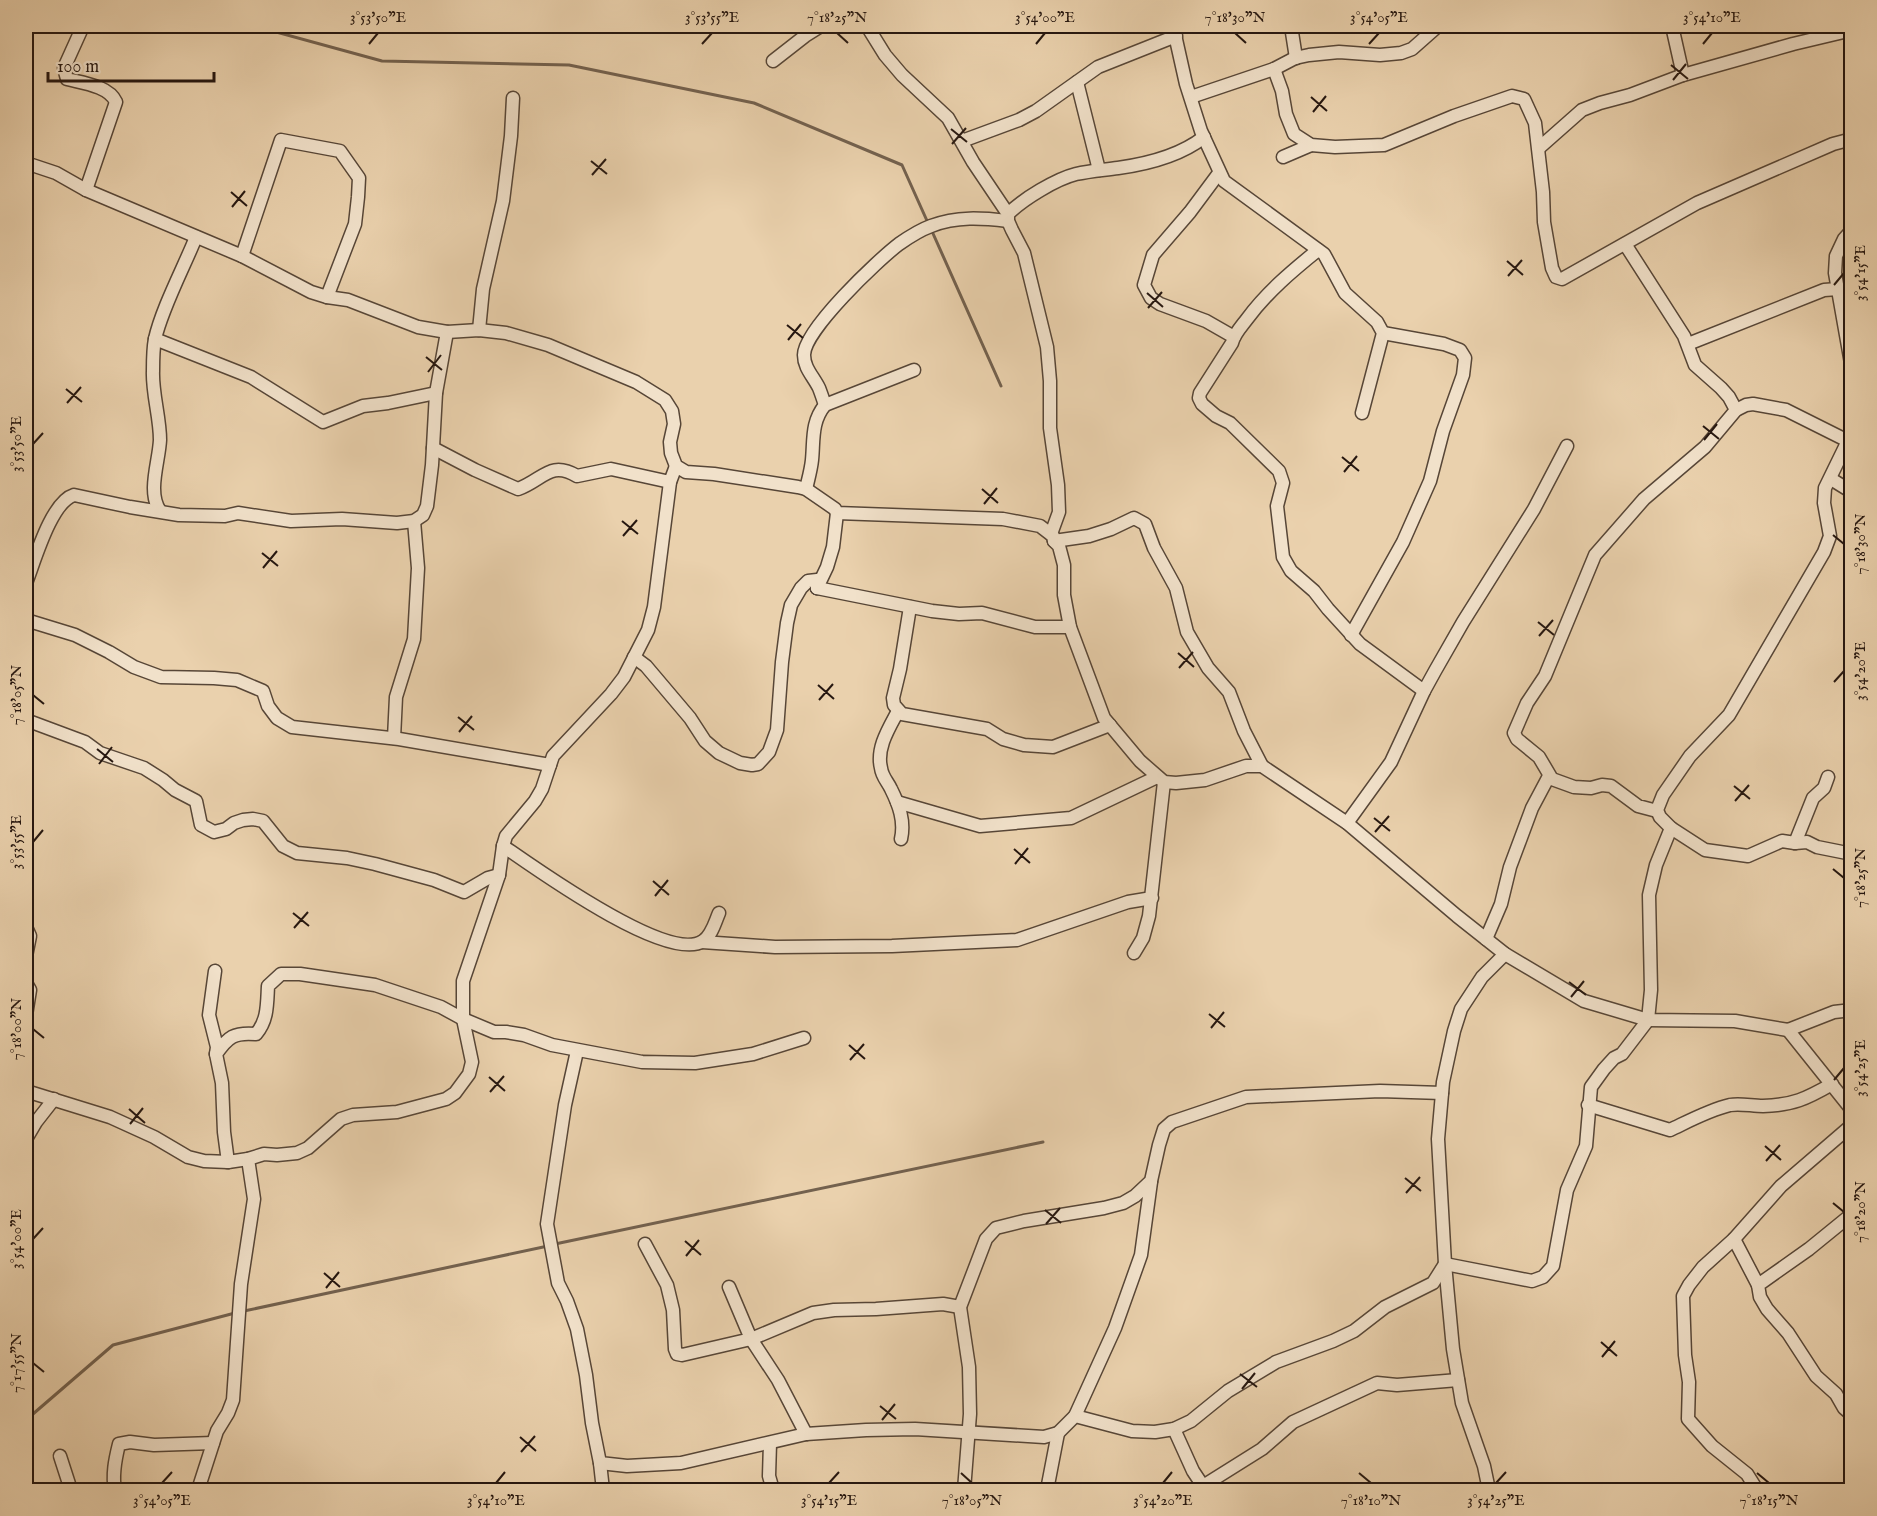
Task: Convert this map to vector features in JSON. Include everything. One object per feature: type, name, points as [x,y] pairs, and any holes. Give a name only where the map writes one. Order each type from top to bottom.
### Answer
[{"type":"street","points":[[83,26],[64,68],[67,79],[94,86],[113,95],[116,102],[86,190]]},
{"type":"street","points":[[773,61],[821,26]]},
{"type":"street","points":[[867,26],[885,55],[902,75],[948,118],[1008,217],[1024,253],[1047,348],[1050,428],[1058,484],[1059,512],[1052,538]]},
{"type":"street","points":[[1291,26],[1296,58]]},
{"type":"street","points":[[1191,97],[1274,69],[1296,58],[1339,52],[1380,55],[1401,53],[1412,49],[1438,26]]},
{"type":"street","points":[[1672,26],[1683,75]]},
{"type":"street","points":[[1539,148],[1582,110],[1600,102],[1630,95],[1683,75],[1851,30]]},
{"type":"street","points":[[962,141],[1019,120],[1036,111],[1098,67],[1174,31],[1186,84],[1204,137],[1224,181],[1324,254],[1345,292],[1377,322],[1383,333],[1362,413]]},
{"type":"street","points":[[1274,69],[1294,134],[1311,146]]},
{"type":"street","points":[[1077,82],[1098,170]]},
{"type":"street","points":[[1283,157],[1311,146],[1384,145],[1454,116],[1512,96],[1524,99],[1534,123],[1539,148],[1544,222],[1552,268],[1556,277],[1562,279],[1697,203],[1833,144],[1851,139]]},
{"type":"street","points":[[479,330],[483,289],[503,201],[513,98]]},
{"type":"street","points":[[1008,217],[1015,207],[1059,181],[1098,170],[1143,164],[1170,155],[1204,137]]},
{"type":"street","points":[[243,256],[281,140],[340,151],[359,178],[358,197],[355,224],[327,297]]},
{"type":"street","points":[[26,163],[56,173],[86,190],[243,256],[311,292],[348,300],[418,327],[447,332],[479,330],[506,333],[548,345],[636,382],[665,400],[672,411],[674,424],[670,442],[676,466],[686,472],[714,474],[806,489],[835,509],[837,513],[833,547],[817,588]]},
{"type":"street","points":[[1219,172],[1190,212],[1154,255],[1144,285],[1151,298],[1160,304],[1206,321],[1234,337]]},
{"type":"street","points":[[825,405],[818,386],[806,368],[804,355],[806,345],[819,325],[869,269],[910,236],[930,226],[975,217],[1008,217]]},
{"type":"street","points":[[1851,230],[1836,256],[1835,273],[1851,369]]},
{"type":"street","points":[[160,512],[155,499],[155,478],[160,441],[159,413],[153,374],[155,339],[196,237]]},
{"type":"street","points":[[1625,244],[1688,344],[1695,365],[1721,388],[1736,410]]},
{"type":"street","points":[[1318,250],[1289,274],[1257,306],[1234,337],[1199,398],[1202,404],[1216,416],[1230,423],[1279,471],[1282,483],[1277,506],[1283,557],[1291,571],[1314,591],[1351,635],[1388,666],[1424,691]]},
{"type":"street","points":[[1688,344],[1824,290],[1838,289]]},
{"type":"street","points":[[26,583],[55,511],[67,497],[74,495],[179,515],[225,516],[237,513],[291,521],[342,519],[397,523],[414,521],[423,515],[428,506],[436,393],[447,332]]},
{"type":"street","points":[[1351,635],[1403,542],[1430,481],[1443,431],[1463,375],[1465,358],[1460,350],[1444,344],[1383,333]]},
{"type":"street","points":[[155,339],[251,377],[323,422],[363,406],[436,393]]},
{"type":"street","points":[[806,489],[812,460],[814,427],[825,405],[914,370]]},
{"type":"street","points":[[1657,811],[1638,806],[1611,786],[1574,787],[1552,779],[1539,757],[1517,739],[1514,733],[1527,703],[1545,676],[1595,555],[1644,499],[1706,447],[1736,410],[1746,405],[1753,404],[1785,410],[1846,440]]},
{"type":"street","points":[[1851,428],[1826,488],[1824,502],[1830,536],[1824,552],[1729,715],[1690,756],[1663,795],[1657,811],[1671,828],[1705,850],[1748,856],[1782,841],[1807,842],[1817,847],[1851,854]]},
{"type":"street","points":[[1347,823],[1391,762],[1424,691],[1463,622],[1534,509],[1567,446]]},
{"type":"street","points":[[433,448],[518,489],[554,470],[566,470],[577,476],[611,469],[670,482]]},
{"type":"street","points":[[26,1091],[110,1117],[154,1137],[188,1157],[204,1161],[228,1162],[264,1154],[297,1153],[308,1148],[341,1119],[353,1115],[397,1112],[446,1099],[464,1083],[472,1062],[462,1019],[463,981],[499,875],[502,846],[506,836],[542,789],[553,756],[624,677],[648,630],[654,607],[670,482],[676,466]]},
{"type":"street","points":[[1831,479],[1851,492]]},
{"type":"street","points":[[837,513],[1003,519],[1040,526],[1059,546],[1064,565],[1064,595],[1070,627],[1104,718],[1140,761],[1161,780],[1176,783],[1205,780],[1246,766],[1262,766]]},
{"type":"street","points":[[1052,538],[1089,536],[1112,529],[1134,518],[1145,524],[1176,588],[1187,632],[1208,668],[1229,692],[1244,731],[1262,766],[1347,823],[1505,954],[1584,1001],[1648,1020],[1735,1021],[1788,1030],[1834,1012],[1851,1010]]},
{"type":"street","points":[[394,738],[396,697],[414,639],[418,568],[414,521]]},
{"type":"street","points":[[634,657],[646,666],[690,718],[705,741],[718,753],[740,763],[758,764],[769,752],[777,730],[783,652],[791,604],[808,581],[817,580],[817,588]]},
{"type":"street","points":[[817,588],[910,607],[959,614],[982,613],[1035,627],[1070,627]]},
{"type":"street","points":[[910,607],[893,698],[894,705],[902,714],[987,729],[1003,739],[1024,745],[1053,747],[1110,725]]},
{"type":"street","points":[[26,620],[75,635],[134,667],[161,677],[237,680],[263,691],[268,706],[277,718],[292,728],[394,738],[550,765]]},
{"type":"street","points":[[898,711],[884,738],[880,766],[902,815],[901,839]]},
{"type":"street","points":[[26,720],[85,742],[100,753],[144,768],[175,790],[196,801],[201,825],[214,832],[226,829],[243,820],[264,821],[283,846],[297,852],[375,864],[434,880],[464,892],[488,878],[499,875]]},
{"type":"street","points":[[1486,939],[1501,904],[1510,867],[1532,808],[1549,776]]},
{"type":"street","points":[[1795,843],[1813,798],[1824,788],[1828,777]]},
{"type":"street","points":[[897,802],[981,826],[1071,818],[1161,780]]},
{"type":"street","points":[[1134,953],[1143,938],[1152,898],[1161,780]]},
{"type":"street","points":[[1445,1264],[1532,1281],[1543,1277],[1553,1266],[1568,1190],[1586,1146],[1591,1087],[1614,1058],[1622,1054],[1648,1020],[1651,990],[1648,895],[1656,865],[1671,828]]},
{"type":"street","points":[[502,846],[588,902],[633,928],[684,945],[702,942],[775,947],[892,946],[1017,940],[1128,902],[1152,898]]},
{"type":"street","points":[[702,942],[709,936],[718,913]]},
{"type":"street","points":[[26,927],[30,936],[26,956]]},
{"type":"street","points":[[1489,1491],[1484,1466],[1462,1403],[1453,1349],[1445,1264],[1438,1139],[1442,1093],[1454,1031],[1461,1009],[1482,976],[1505,954]]},
{"type":"street","points":[[215,971],[209,1015],[217,1047],[216,1054],[222,1083],[228,1162]]},
{"type":"street","points":[[216,1054],[225,1041],[242,1033],[256,1034],[263,1026],[268,986],[280,974],[300,974],[375,985],[441,1006],[462,1019],[494,1032],[524,1035],[577,1051],[642,1062],[695,1063],[753,1054],[804,1038]]},
{"type":"street","points":[[26,983],[30,990],[26,1015]]},
{"type":"street","points":[[1788,1030],[1851,1110]]},
{"type":"street","points":[[577,1051],[565,1105],[547,1224],[558,1283],[577,1329],[603,1491]]},
{"type":"street","points":[[1588,1105],[1670,1130],[1694,1118],[1732,1105],[1766,1106],[1795,1103],[1809,1098],[1832,1084]]},
{"type":"street","points":[[600,1463],[627,1466],[681,1463],[806,1434],[915,1429],[1044,1437],[1058,1433],[1074,1416],[1115,1328],[1141,1255],[1151,1181],[1164,1129],[1172,1122],[1246,1097],[1380,1091],[1442,1093]]},
{"type":"street","points":[[26,1139],[54,1099]]},
{"type":"street","points":[[1757,1491],[1748,1474],[1712,1446],[1688,1419],[1689,1382],[1685,1355],[1683,1296],[1703,1267],[1734,1239],[1781,1186],[1851,1125]]},
{"type":"street","points":[[198,1491],[217,1431],[233,1400],[241,1284],[254,1199],[248,1159]]},
{"type":"street","points":[[964,1491],[970,1414],[969,1367],[960,1307],[986,1239],[996,1228],[1123,1203],[1144,1190],[1151,1181]]},
{"type":"street","points":[[1758,1285],[1809,1249],[1851,1214]]},
{"type":"street","points":[[1734,1239],[1758,1285],[1760,1297],[1767,1309],[1788,1334],[1816,1376],[1836,1394],[1851,1415]]},
{"type":"street","points":[[645,1244],[667,1285],[673,1310],[675,1349],[682,1356],[751,1339],[823,1311],[943,1304],[960,1307]]},
{"type":"street","points":[[1074,1416],[1132,1431],[1155,1432],[1174,1429],[1191,1421],[1228,1391],[1276,1362],[1354,1331],[1385,1306],[1433,1283],[1445,1264]]},
{"type":"street","points":[[729,1287],[751,1339],[778,1380],[806,1434]]},
{"type":"street","points":[[1174,1429],[1203,1489],[1263,1449],[1293,1422],[1377,1383],[1397,1385],[1458,1380]]},
{"type":"street","points":[[1047,1491],[1058,1433]]},
{"type":"street","points":[[115,1491],[114,1462],[119,1444],[130,1442],[154,1445],[213,1443]]},
{"type":"street","points":[[770,1443],[769,1476],[772,1491]]},
{"type":"street","points":[[60,1456],[71,1491]]},
{"type":"waterway","points":[[254,26],[382,61],[569,65],[754,103],[902,165],[928,223]]},
{"type":"waterway","points":[[931,229],[1001,386]]},
{"type":"waterway","points":[[555,1244],[1043,1142]]},
{"type":"waterway","points":[[244,1311],[548,1246]]},
{"type":"waterway","points":[[26,1420],[113,1345],[235,1313]]}]
